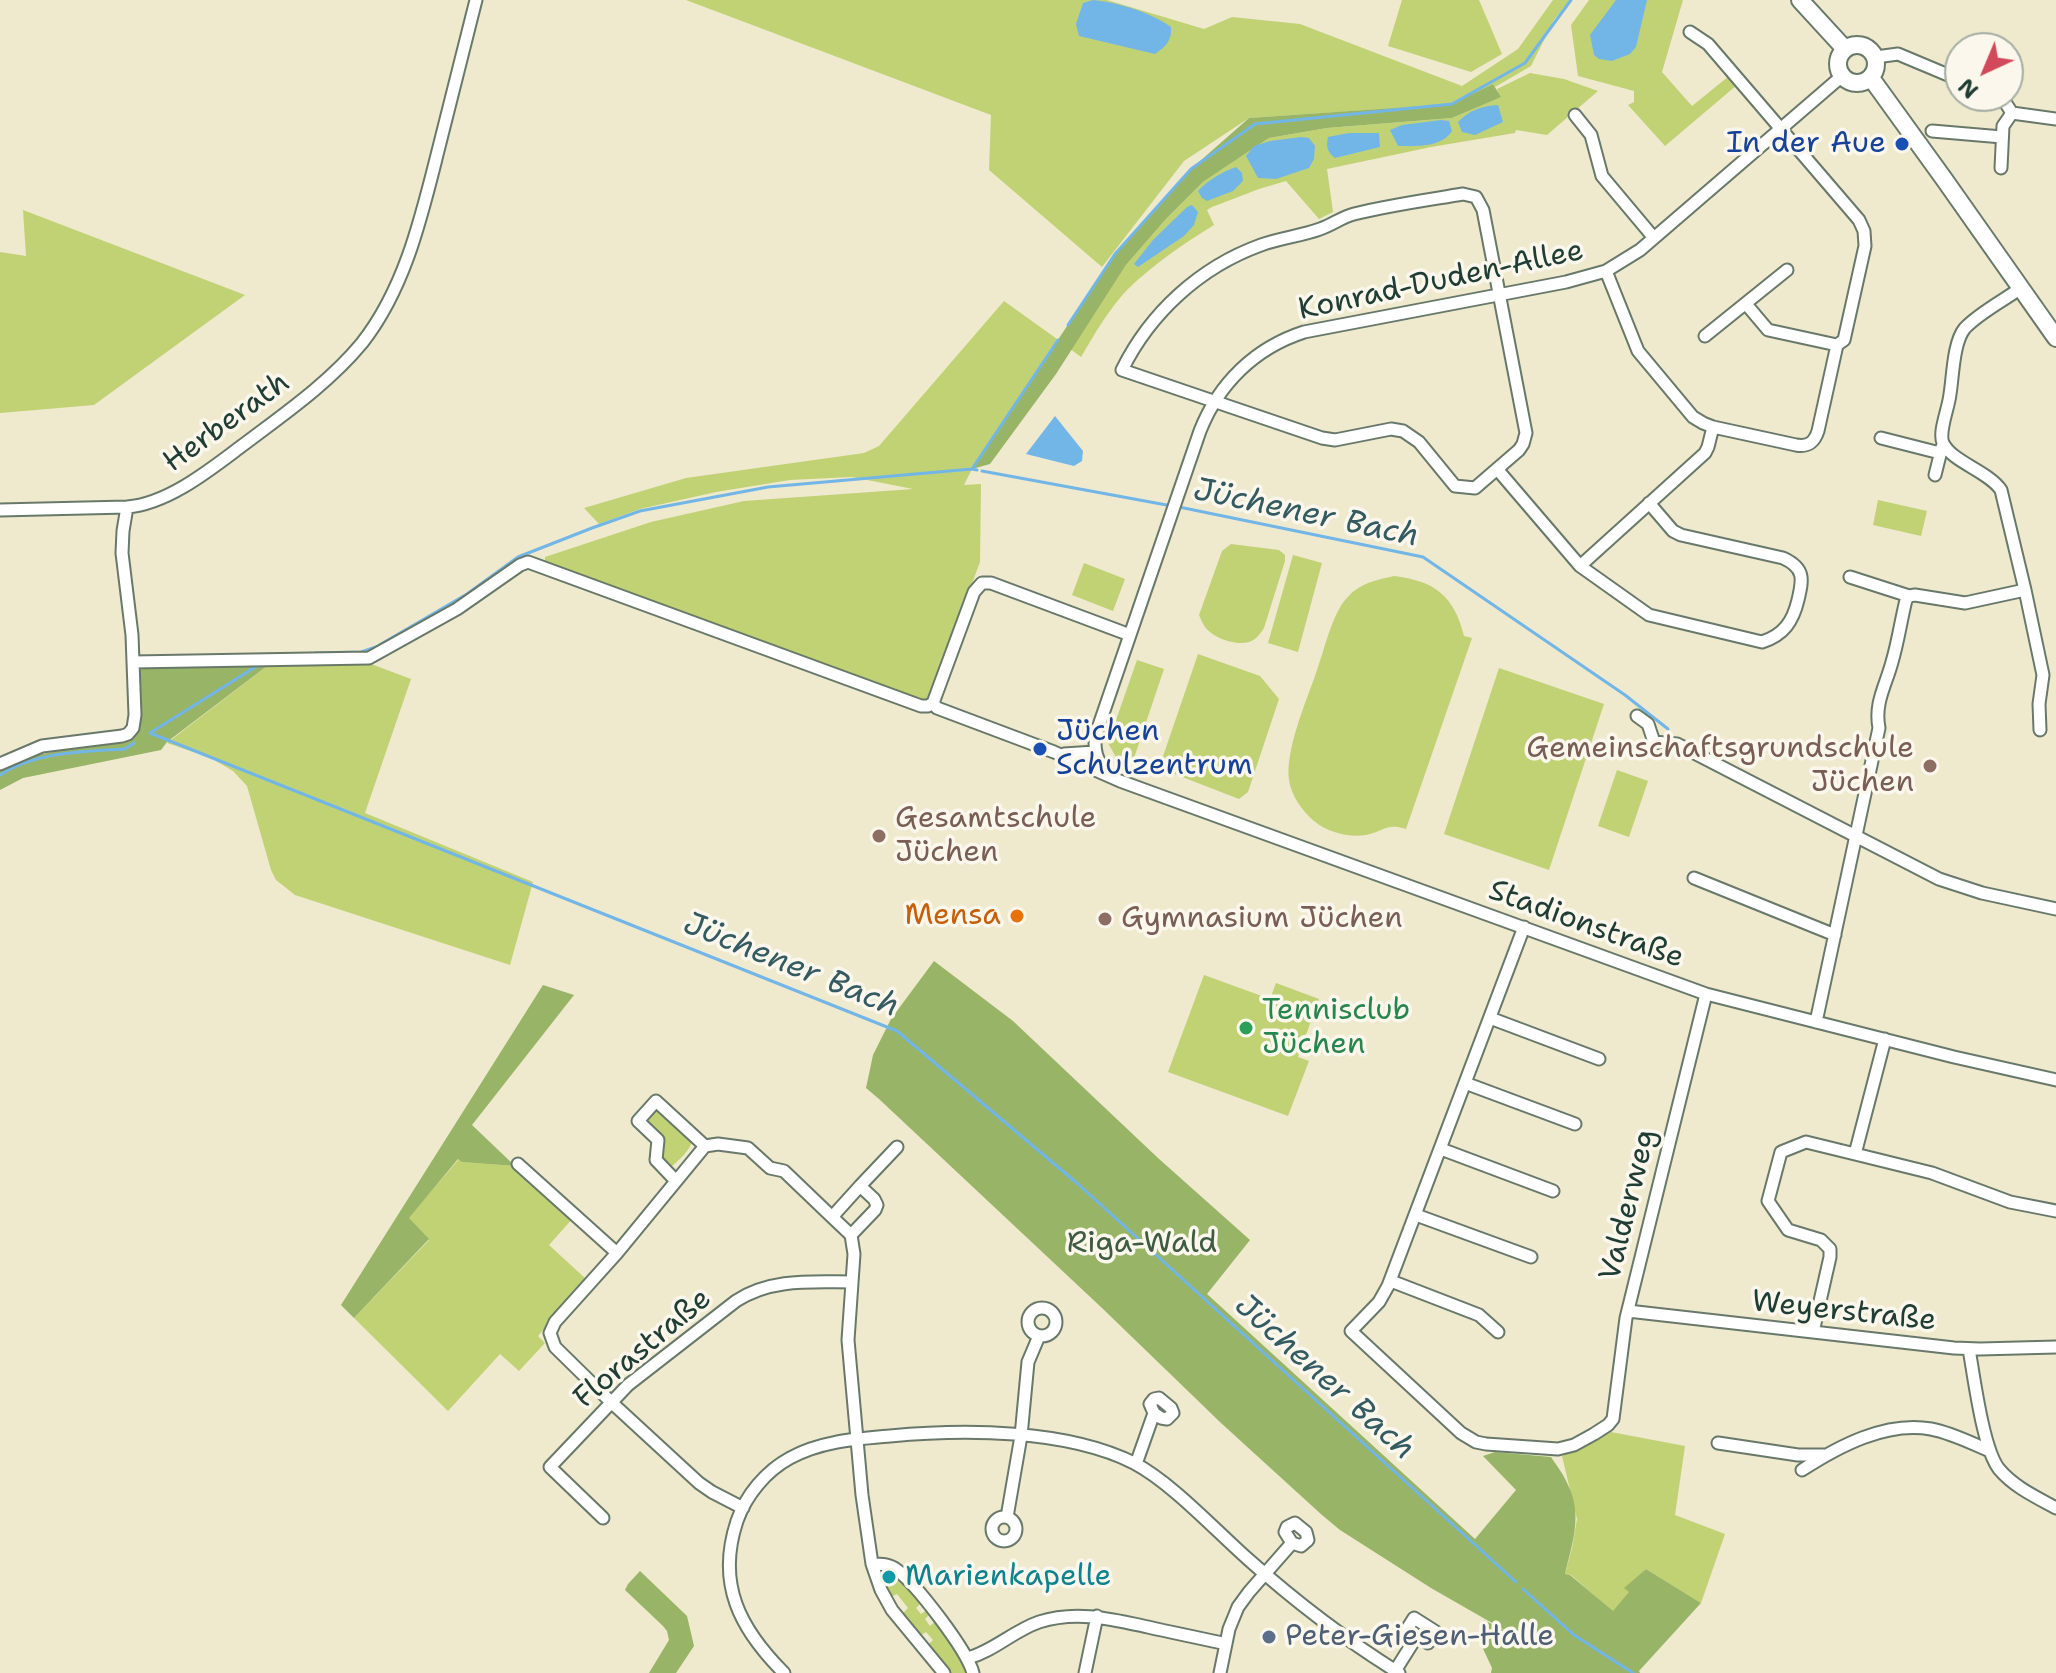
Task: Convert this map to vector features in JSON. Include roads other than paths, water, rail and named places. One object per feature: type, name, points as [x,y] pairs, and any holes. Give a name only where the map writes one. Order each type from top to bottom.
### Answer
[{"type":"main road","points":[[1800,0],[1845,49]]},
{"type":"main road","points":[[1853,45],[1870,49],[1876,57],[1876,70],[1866,82],[1853,83],[1842,76],[1838,68],[1838,60],[1845,49],[1853,45]]},
{"type":"main road","points":[[1871,78],[2056,338]]},
{"type":"street","name":"Herberath","points":[[0,510],[127,507],[154,502],[208,471],[286,412],[346,361],[377,320],[408,258],[476,0]]},
{"type":"street","points":[[1606,271],[1640,355],[1693,417],[1713,427],[1796,445],[1810,444],[1818,431],[1837,345],[1844,340],[1865,246],[1864,231],[1859,220],[1708,44],[1690,32]]},
{"type":"street","points":[[1876,57],[1898,54],[1944,73]]},
{"type":"street","name":"Konrad-Duden-Allee","points":[[1095,752],[1096,734],[1200,431],[1214,401],[1243,366],[1293,335],[1566,282],[1606,271],[1654,238],[1842,76]]},
{"type":"street","points":[[2001,168],[2003,126],[2012,113],[2056,119]]},
{"type":"street","points":[[1575,115],[1591,135],[1602,176],[1654,238]]},
{"type":"street","points":[[1932,131],[2002,137]]},
{"type":"street","points":[[1470,194],[1478,199],[1483,210],[1500,295],[1526,433],[1521,447],[1475,488],[1455,486],[1419,442],[1406,432],[1391,429],[1328,439],[1122,370],[1140,338],[1176,298],[1209,271],[1251,249],[1321,229],[1351,215],[1470,194]]},
{"type":"street","points":[[1705,336],[1787,270]]},
{"type":"street","points":[[1935,475],[1962,332],[2021,288]]},
{"type":"street","points":[[1746,304],[1768,330],[1837,345]]},
{"type":"street","points":[[1580,566],[1705,453],[1713,427]]},
{"type":"street","points":[[1881,438],[1942,448],[1988,477],[2001,490],[2043,675],[2039,704],[2040,730]]},
{"type":"street","points":[[1497,469],[1580,566],[1643,612],[1655,618],[1762,642],[1790,624],[1802,582],[1794,564],[1783,558],[1681,535],[1673,531],[1649,503]]},
{"type":"street","points":[[0,764],[42,746],[119,737],[133,728],[131,628],[122,553],[127,507]]},
{"type":"street","name":"Stadionstraße","points":[[133,662],[369,658],[457,609],[526,562],[921,706],[933,703],[937,708],[1290,844],[1706,994],[2056,1080]]},
{"type":"street","points":[[1850,577],[1909,596],[1919,595],[1963,604],[2025,590]]},
{"type":"street","points":[[933,703],[974,592],[982,583],[991,583],[1130,635]]},
{"type":"street","points":[[1816,1022],[1879,728],[1877,716],[1884,683],[1909,596]]},
{"type":"street","points":[[1637,716],[1648,724],[1654,742],[1677,744],[1922,872],[1953,885],[2056,909]]},
{"type":"street","points":[[1060,755],[1095,752],[1102,767],[1111,776]]},
{"type":"street","points":[[1694,878],[1835,935]]},
{"type":"street","points":[[1498,1332],[1479,1315],[1391,1281],[1524,927]]},
{"type":"street","name":"Valderweg","points":[[1391,1281],[1379,1302],[1351,1331],[1461,1433],[1476,1442],[1497,1446],[1564,1449],[1612,1421],[1628,1311],[1706,994]]},
{"type":"street","points":[[1490,1018],[1599,1059]]},
{"type":"street","points":[[1855,1154],[1885,1039]]},
{"type":"street","points":[[1465,1083],[1575,1124]]},
{"type":"street","points":[[676,1181],[656,1160],[658,1140],[638,1121],[656,1101],[705,1146]]},
{"type":"street","points":[[1813,1332],[1830,1249],[1821,1240],[1788,1230],[1768,1201],[1781,1152],[1806,1142],[1932,1173],[2010,1202],[2056,1211]]},
{"type":"street","points":[[743,1508],[703,1486],[555,1347],[550,1333],[559,1318],[705,1146],[718,1144],[748,1148],[770,1168],[784,1171],[851,1235],[854,1248],[848,1340],[862,1495],[872,1564],[888,1604],[944,1673]]},
{"type":"street","points":[[832,1217],[897,1147]]},
{"type":"street","points":[[1441,1149],[1553,1191]]},
{"type":"street","points":[[518,1164],[617,1253]]},
{"type":"street","points":[[851,1235],[877,1208],[876,1202],[860,1186]]},
{"type":"street","points":[[1416,1215],[1531,1257]]},
{"type":"street","name":"Florastraße","points":[[603,1518],[550,1467],[611,1402],[635,1380],[750,1293],[785,1283],[852,1282]]},
{"type":"street","name":"Weyerstraße","points":[[1628,1311],[1969,1349],[2056,1347]]},
{"type":"street","points":[[1007,1517],[1021,1436],[1028,1362],[1039,1336]]},
{"type":"street","points":[[1969,1349],[1990,1451],[1998,1468],[2031,1494],[2056,1508]]},
{"type":"street","points":[[1136,1464],[1154,1413]]},
{"type":"street","points":[[1802,1470],[1825,1455],[1874,1434],[1913,1428],[1947,1433],[1990,1451]]},
{"type":"street","points":[[784,1673],[750,1635],[739,1616],[733,1594],[730,1554],[743,1508],[765,1478],[791,1457],[813,1448],[858,1439],[949,1432],[1061,1440],[1089,1446],[1136,1464],[1338,1632],[1397,1672],[1417,1636]]},
{"type":"street","points":[[1718,1443],[1825,1455]]},
{"type":"street","points":[[1220,1673],[1238,1607],[1292,1543]]},
{"type":"street","points":[[872,1564],[889,1565],[900,1573],[968,1658],[973,1673]]},
{"type":"street","points":[[968,1658],[981,1654],[1018,1631],[1061,1616],[1097,1616],[1226,1644]]},
{"type":"street","points":[[1085,1673],[1097,1616]]},
{"type":"water","points":[[1093,0],[1154,17],[1171,27],[1169,40],[1155,54],[1079,36],[1076,24],[1083,3]]},
{"type":"water","points":[[1616,0],[1647,0],[1636,47],[1630,54],[1612,61],[1599,59],[1594,55],[1590,35]]},
{"type":"water","points":[[1498,105],[1503,122],[1475,135],[1462,132],[1458,122],[1467,114]]},
{"type":"water","points":[[1449,121],[1452,131],[1441,141],[1428,145],[1398,146],[1390,130],[1402,125]]},
{"type":"water","points":[[1379,133],[1380,147],[1335,158],[1328,149],[1328,137]]},
{"type":"water","points":[[1309,138],[1315,146],[1314,159],[1309,168],[1276,179],[1258,178],[1246,156],[1254,146]]},
{"type":"water","points":[[1236,167],[1242,173],[1243,181],[1233,191],[1207,201],[1202,198],[1198,191],[1202,187]]},
{"type":"water","points":[[1192,205],[1198,212],[1194,225],[1184,236],[1138,267],[1134,264],[1153,240]]},
{"type":"water","points":[[1055,416],[1083,451],[1082,461],[1074,466],[1026,454]]},
{"type":"waterway","points":[[1068,325],[1115,254],[1191,169],[1255,124],[1452,104],[1525,63],[1571,0]]},
{"type":"waterway","points":[[972,469],[1058,340]]},
{"type":"waterway","name":"Jüchener Bach","points":[[315,653],[361,652],[376,647],[467,594],[518,557],[640,511],[768,487],[977,470]]},
{"type":"waterway","name":"Jüchener Bach","points":[[982,471],[1172,506]]},
{"type":"waterway","name":"Jüchener Bach","points":[[1179,507],[1423,557],[1625,695],[1668,729]]},
{"type":"waterway","name":"Jüchener Bach","points":[[150,733],[257,666]]},
{"type":"waterway","name":"Jüchener Bach","points":[[150,733],[897,1031],[1078,1184],[1516,1582]]},
{"type":"waterway","name":"Jüchener Bach","points":[[0,775],[45,757],[125,749],[134,743]]},
{"type":"waterway","name":"Jüchener Bach","points":[[1523,1589],[1574,1635],[1633,1673]]},
{"type":"place","name":"In der Aue","points":[[1902,144]]},
{"type":"place","name":"Jüchen Schulzentrum","points":[[1040,749]]},
{"type":"place","name":"Gemeinschaftsgrundschule Jüchen","points":[[1930,766]]},
{"type":"place","name":"Gesamtschule Jüchen","points":[[879,836]]},
{"type":"place","name":"Mensa","points":[[1017,916]]},
{"type":"place","name":"Gymnasium Jüchen","points":[[1105,919]]},
{"type":"place","name":"Tennisclub Jüchen","points":[[1246,1028]]},
{"type":"place","name":"Marienkapelle","points":[[889,1577]]},
{"type":"place","name":"Peter-Giesen-Halle","points":[[1269,1637]]},
{"type":"park label","name":"Riga-Wald","points":[[1142,1244]]}]
